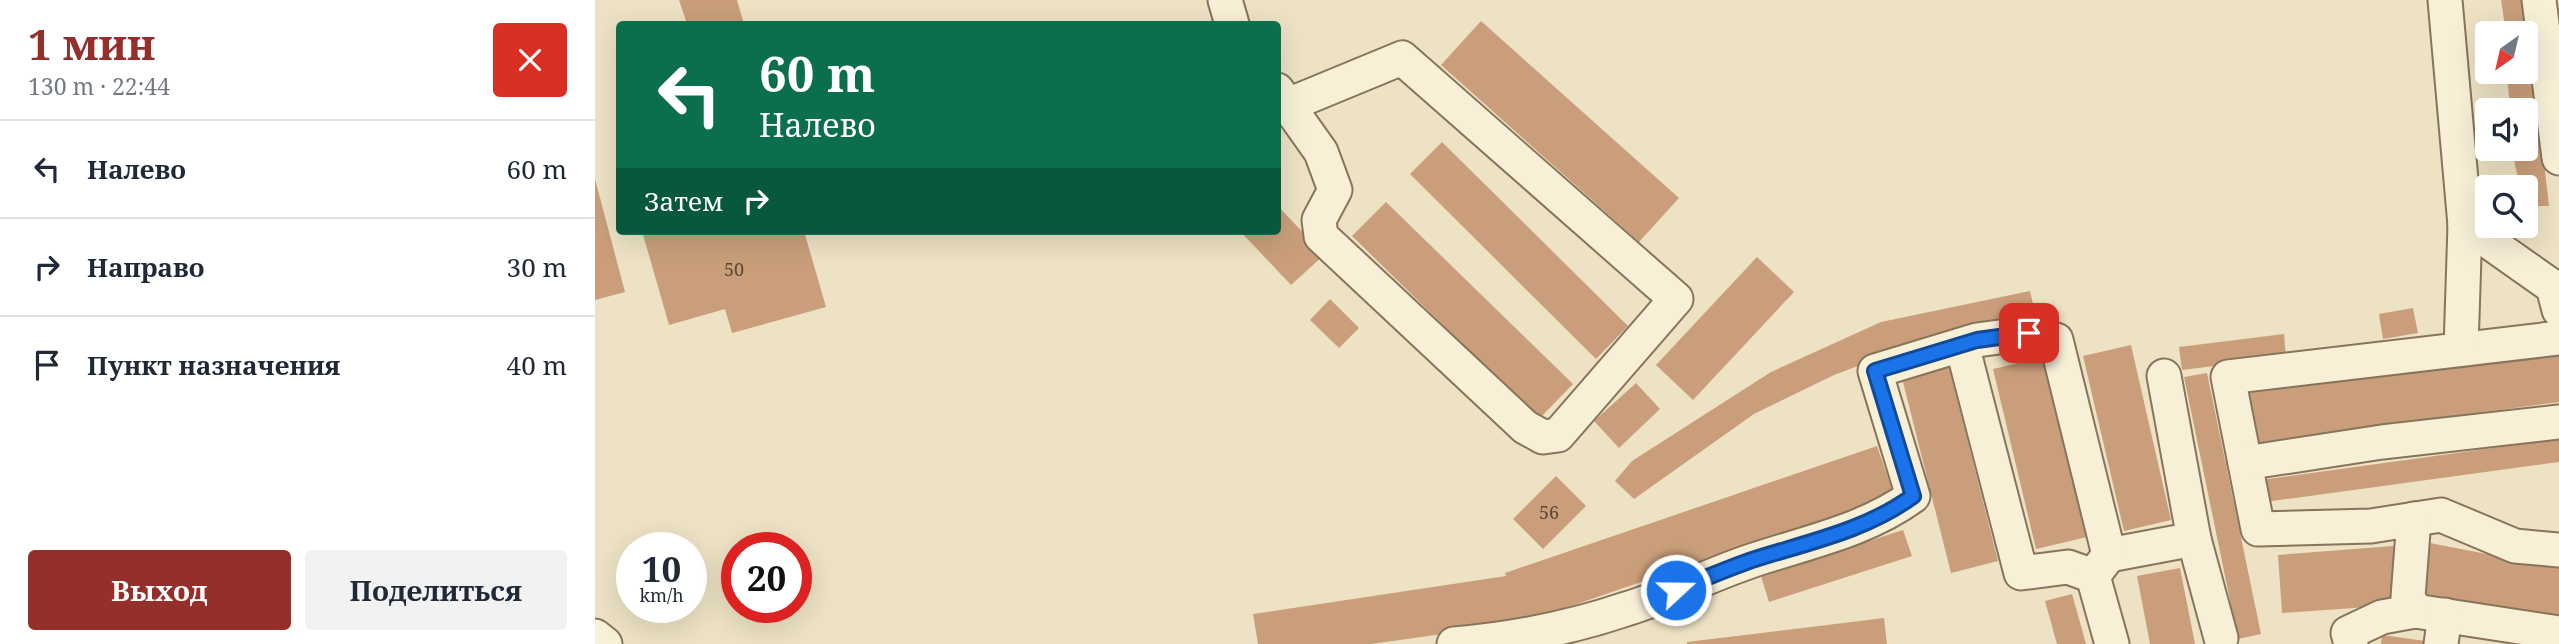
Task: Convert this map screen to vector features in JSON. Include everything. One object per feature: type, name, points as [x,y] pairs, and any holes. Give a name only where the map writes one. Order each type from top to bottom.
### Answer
[{"type":"lane","points":[[1226,0],[1231,21]]},
{"type":"lane","points":[[2445,0],[2465,225],[2461,349]]},
{"type":"lane","points":[[2539,0],[2559,158]]},
{"type":"lane","points":[[1402,58],[1676,299],[1557,435],[1543,437],[1525,427],[1321,236],[1319,220],[1335,190],[1321,152],[1283,97],[1402,58]]},
{"type":"lane","points":[[2465,225],[2557,295]]},
{"type":"lane","points":[[1454,644],[1541,633],[1627,609],[1750,561],[1848,531],[1890,512],[1913,496],[1875,371],[1977,340],[2029,333],[2056,340],[2101,565],[2112,644]]},
{"type":"lane","points":[[2559,338],[2228,377],[2257,529],[2371,526],[2441,515],[2515,546],[2559,550]]},
{"type":"lane","points":[[1962,345],[2021,573],[2101,565],[2194,539]]},
{"type":"lane","points":[[2164,376],[2194,539],[2221,638]]},
{"type":"lane","points":[[2245,463],[2382,442],[2559,422]]},
{"type":"lane","points":[[2414,519],[2408,597],[2434,623]]},
{"type":"lane","points":[[2351,644],[2348,633],[2382,617],[2559,633]]},
{"type":"lane","points":[[595,636],[605,644]]},
{"type":"building","points":[[679,0],[737,0],[743,21],[686,21]]},
{"type":"building","points":[[2501,0],[2525,0],[2527,21],[2504,21]]},
{"type":"building","points":[[1481,21],[1679,198],[1639,242],[1441,65]]},
{"type":"building","points":[[2508,84],[2535,84],[2536,98],[2509,98]]},
{"type":"building","points":[[2538,112],[2549,206],[2538,206],[2538,175],[2517,175],[2514,161],[2538,161]]},
{"type":"building","points":[[1442,142],[1628,326],[1596,359],[1410,174]]},
{"type":"building","points":[[595,179],[625,292],[595,300]]},
{"type":"building","points":[[1386,202],[1573,384],[1539,419],[1352,236]]},
{"type":"building","points":[[1281,209],[1324,255],[1291,285],[1244,235],[1281,235]]},
{"type":"building","points":[[643,235],[805,235],[826,307],[732,333],[725,309],[669,325]]},
{"type":"building","points":[[1757,257],[1794,292],[1693,400],[1656,365]]},
{"type":"building","points":[[2030,291],[2036,317],[1924,341],[1834,375],[1754,414],[1634,499],[1615,481],[1632,461],[1771,372],[1881,322]]},
{"type":"building","points":[[1330,299],[1359,328],[1339,348],[1310,320]]},
{"type":"building","points":[[2413,308],[2418,333],[2383,339],[2379,314]]},
{"type":"building","points":[[2284,334],[2286,357],[2182,370],[2179,347]]},
{"type":"building","points":[[2131,345],[2171,520],[2124,531],[2083,356]]},
{"type":"building","points":[[2559,347],[2559,402],[2257,443],[2249,389]]},
{"type":"building","points":[[2044,357],[2087,537],[2036,549],[1993,369]]},
{"type":"building","points":[[1949,367],[1998,561],[1951,573],[1902,378]]},
{"type":"building","points":[[2207,373],[2261,634],[2238,639],[2184,377]]},
{"type":"building","points":[[1636,383],[1660,409],[1619,448],[1594,421]]},
{"type":"building","points":[[2559,439],[2559,462],[2265,502],[2261,480]]},
{"type":"building","points":[[1877,446],[1894,495],[1522,623],[1371,644],[1258,644],[1253,614],[1506,576],[1505,573]]},
{"type":"building","points":[[1556,476],[1586,506],[1543,549],[1513,519]]},
{"type":"building","points":[[1903,530],[1912,556],[1769,602],[1761,576]]},
{"type":"building","points":[[2430,543],[2559,568],[2559,621],[2420,594]]},
{"type":"building","points":[[2393,546],[2398,605],[2282,613],[2278,555]]},
{"type":"building","points":[[2180,568],[2195,644],[2150,644],[2137,576]]},
{"type":"building","points":[[2072,594],[2086,644],[2057,644],[2045,601]]},
{"type":"building","points":[[1884,618],[1887,644],[1687,644],[1687,642]]},
{"type":"building","points":[[2382,635],[2425,641],[2425,644],[2381,644]]},
{"type":"route","points":[[1676,590],[1750,561],[1848,531],[1890,512],[1913,496],[1875,371],[1977,340],[2029,333]]}]
